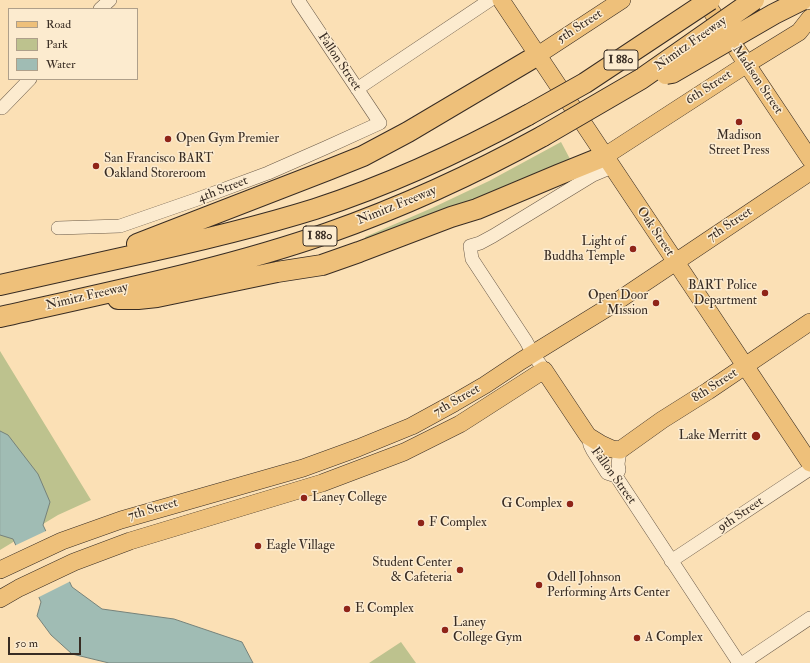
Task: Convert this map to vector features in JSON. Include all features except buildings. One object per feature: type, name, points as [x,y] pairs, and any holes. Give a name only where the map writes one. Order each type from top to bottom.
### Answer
[{"type":"highway","name":"Nimitz Freeway","points":[[0,285],[216,237],[315,209],[372,188],[423,167],[487,136],[585,83],[710,0]]},
{"type":"highway","name":"Nimitz Freeway","points":[[0,317],[225,264],[280,249],[386,211],[445,186],[543,136],[641,79],[754,0]]},
{"type":"highway","points":[[641,79],[672,72],[774,14],[802,0]]},
{"type":"highway","points":[[77,268],[363,156],[408,132],[538,55]]},
{"type":"highway","points":[[84,298],[138,299],[157,297],[277,272],[322,265],[477,209],[558,175],[608,161]]},
{"type":"main road","name":"Oak Street","points":[[502,0],[810,463]]},
{"type":"main road","name":"5th Street","points":[[538,55],[622,0]]},
{"type":"main road","name":"Madison Street","points":[[704,0],[810,159]]},
{"type":"main road","name":"6th Street","points":[[608,161],[747,64],[805,29],[810,18]]},
{"type":"main road","name":"7th Street","points":[[4,569],[62,542],[121,520],[303,468],[412,426],[454,404],[607,308],[810,172]]},
{"type":"main road","points":[[547,374],[549,359],[560,344],[607,308]]},
{"type":"main road","name":"8th Street","points":[[620,450],[662,420],[708,391],[810,322]]},
{"type":"main road","name":"7th Street","points":[[0,599],[19,588],[74,562],[130,540],[322,483],[404,452],[460,424],[547,374]]},
{"type":"main road","name":"Fallon Street","points":[[547,374],[588,436]]},
{"type":"main road","points":[[588,436],[612,449],[620,450]]},
{"type":"street","points":[[101,8],[110,0]]},
{"type":"street","name":"Fallon Street","points":[[298,0],[380,123]]},
{"type":"street","points":[[357,89],[490,0]]},
{"type":"street","points":[[2,108],[29,80]]},
{"type":"street","name":"4th Street","points":[[58,228],[120,226],[268,173],[380,123]]},
{"type":"street","name":"6th Street","points":[[470,246],[480,243],[493,236],[593,175],[608,161]]},
{"type":"street","name":"Fallon Street","points":[[470,246],[472,259],[547,374]]},
{"type":"street","name":"Fallon Street","points":[[588,436],[593,451],[607,473],[616,476],[739,663]]},
{"type":"street","points":[[616,476],[619,470],[618,464],[620,450]]},
{"type":"street","name":"9th Street","points":[[671,561],[810,469]]},
{"type":"street","points":[[743,663],[810,618]]},
{"type":"green space","points":[[561,142],[570,159],[368,244],[365,237],[489,181]]},
{"type":"green space","points":[[0,351],[91,500],[58,515],[0,550]]},
{"type":"green space","points":[[401,642],[416,663],[369,663]]},
{"type":"water","points":[[0,431],[8,435],[38,474],[50,502],[43,525],[72,587],[102,609],[174,619],[242,642],[253,663],[109,663],[72,654],[51,635],[37,616],[41,602],[13,539],[0,535]]},
{"type":"pier","points":[[48,530],[71,581],[37,598],[14,546]]},
{"type":"place","name":"Madison Street Press","points":[[739,122]]},
{"type":"place","name":"Open Gym Premier","points":[[168,139]]},
{"type":"place","name":"San Francisco BART Oakland Storeroom","points":[[96,166]]},
{"type":"place","name":"Light of Buddha Temple","points":[[633,249]]},
{"type":"place","name":"BART Police Department","points":[[765,293]]},
{"type":"place","name":"Open Door Mission","points":[[656,303]]},
{"type":"place","name":"Lake Merritt","points":[[756,436]]},
{"type":"place","name":"Laney College","points":[[304,498]]},
{"type":"place","name":"G Complex","points":[[570,504]]},
{"type":"place","name":"F Complex","points":[[421,523]]},
{"type":"place","name":"Eagle Village","points":[[258,546]]},
{"type":"place","name":"Student Center & Cafeteria","points":[[460,570]]},
{"type":"place","name":"Odell Johnson Performing Arts Center","points":[[539,585]]},
{"type":"place","name":"E Complex","points":[[347,609]]},
{"type":"place","name":"Laney College Gym","points":[[445,630]]},
{"type":"place","name":"A Complex","points":[[637,638]]}]
